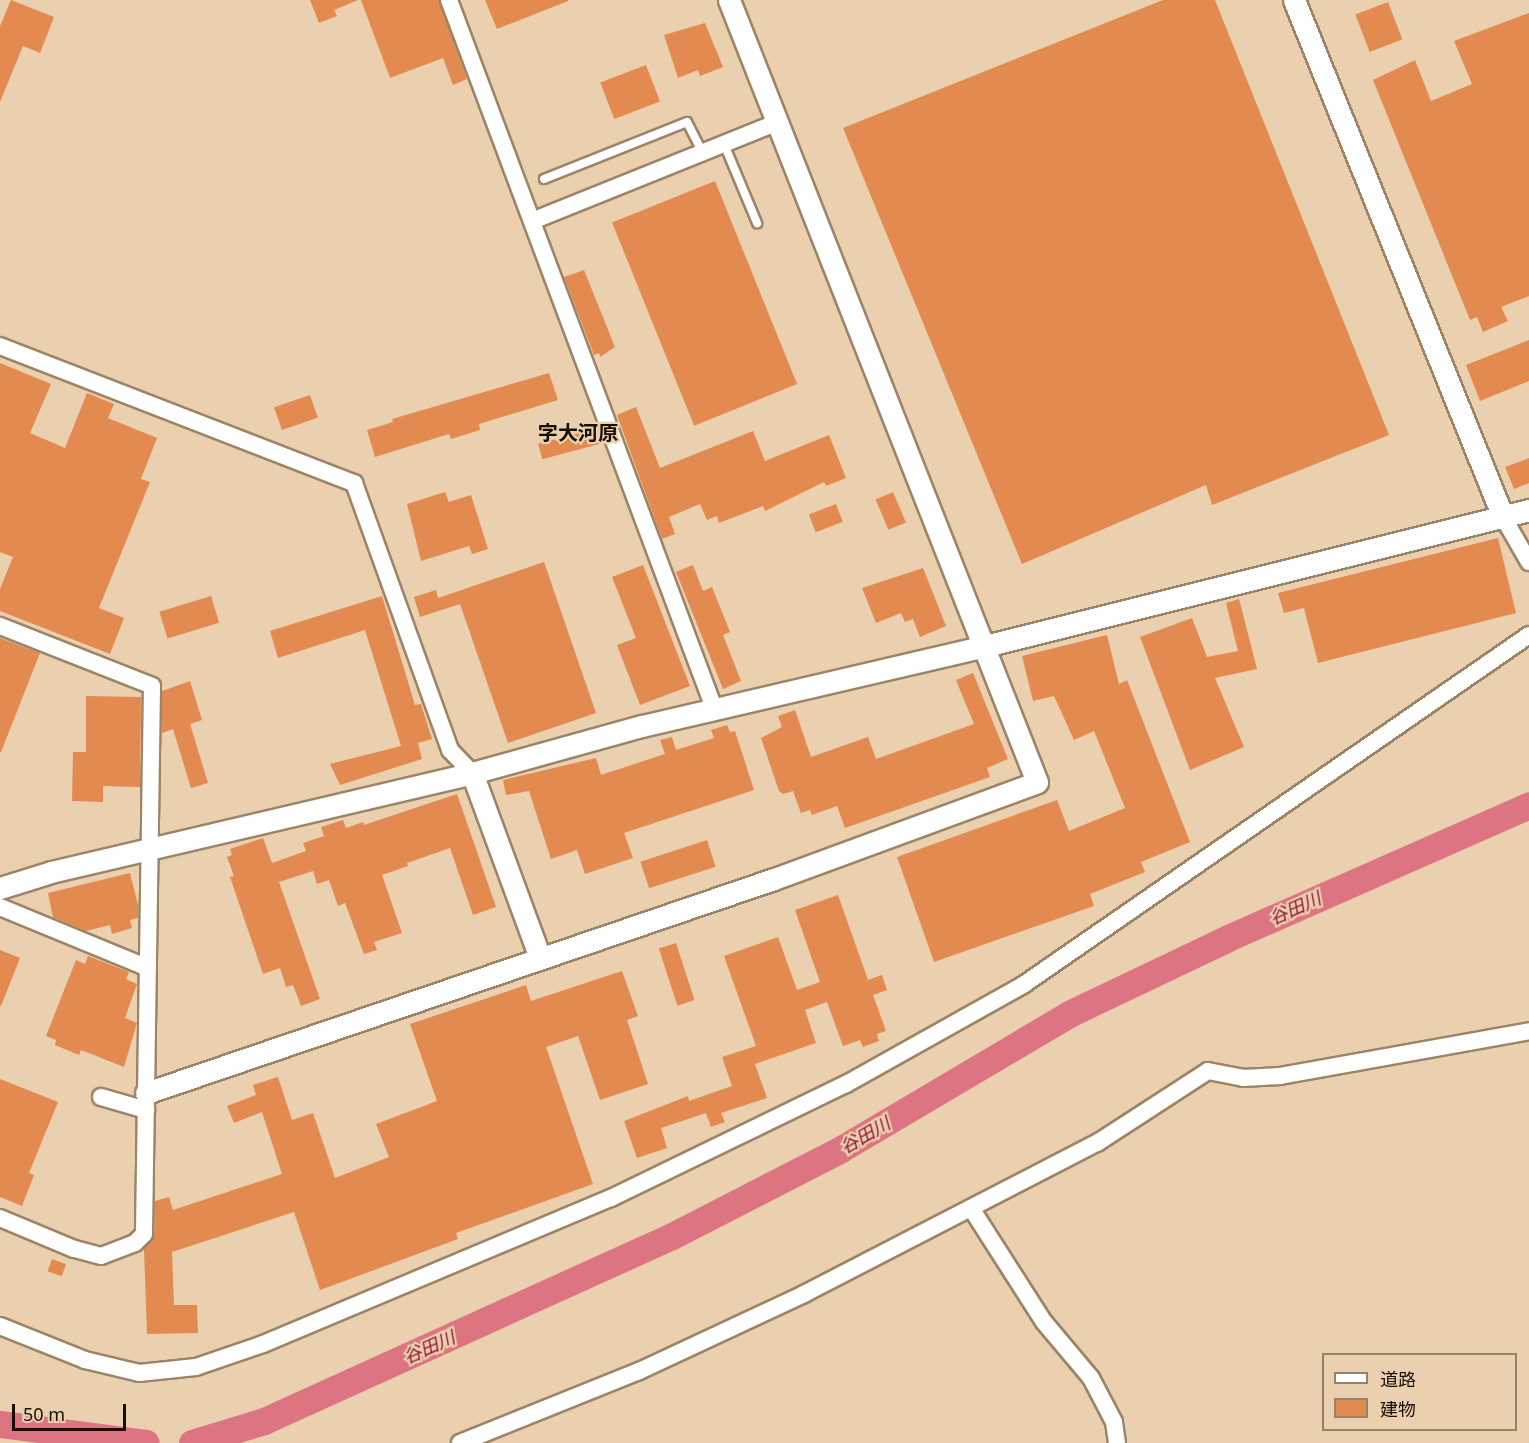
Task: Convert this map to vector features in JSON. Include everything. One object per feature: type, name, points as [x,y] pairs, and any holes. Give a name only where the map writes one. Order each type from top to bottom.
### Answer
[{"type":"street","points":[[449,0],[714,708]]},
{"type":"street","points":[[101,1097],[146,1101],[540,958],[774,879],[1037,782],[729,0]]},
{"type":"street","points":[[1294,0],[1503,517],[1529,562]]},
{"type":"street","points":[[532,221],[778,122]]},
{"type":"street","points":[[0,346],[354,483],[450,750],[472,772],[540,958]]},
{"type":"street","points":[[0,888],[51,872],[472,772],[714,708],[985,646],[1529,510]]},
{"type":"street","points":[[0,626],[152,686],[144,1234],[135,1243],[101,1256],[74,1249],[0,1218]]},
{"type":"street","points":[[0,1326],[85,1360],[139,1373],[196,1367],[263,1344],[611,1198],[846,1084],[1023,985],[1529,635]]},
{"type":"street","points":[[0,907],[148,968]]},
{"type":"street","points":[[460,1443],[659,1361],[804,1294],[1097,1143],[1208,1071],[1243,1078],[1281,1076],[1529,1031]]},
{"type":"street","points":[[971,1208],[1044,1322],[1091,1378],[1114,1422],[1117,1443]]},
{"type":"lane","points":[[544,179],[687,122],[702,152]]},
{"type":"lane","points":[[724,144],[757,223]]},
{"type":"building","points":[[11,0],[54,17],[40,53],[23,46],[0,102],[0,26]]},
{"type":"building","points":[[310,0],[358,0],[334,10],[337,16],[319,23]]},
{"type":"building","points":[[361,0],[439,0],[467,79],[453,85],[443,58],[390,78]]},
{"type":"building","points":[[485,0],[568,0],[568,1],[497,29]]},
{"type":"building","points":[[1163,0],[1215,0],[1389,435],[1212,505],[1206,485],[1022,564],[843,128]]},
{"type":"building","points":[[1388,2],[1402,39],[1370,52],[1355,15]]},
{"type":"building","points":[[1529,13],[1529,296],[1501,307],[1508,321],[1483,332],[1477,317],[1470,320],[1373,80],[1415,60],[1431,101],[1472,84],[1454,41]]},
{"type":"building","points":[[705,23],[723,67],[700,76],[698,70],[678,78],[664,35]]},
{"type":"building","points":[[646,65],[660,101],[614,119],[600,83]]},
{"type":"building","points":[[715,181],[797,384],[694,426],[612,223]]},
{"type":"building","points":[[584,270],[615,347],[600,357],[599,353],[594,355],[564,277]]},
{"type":"building","points":[[1529,340],[1529,381],[1480,401],[1466,365]]},
{"type":"building","points":[[0,363],[51,384],[30,433],[65,448],[87,393],[114,404],[108,418],[157,438],[141,479],[150,482],[99,608],[124,618],[110,654],[0,611],[0,589],[13,557],[0,552]]},
{"type":"building","points":[[549,373],[558,400],[479,424],[480,430],[451,439],[449,434],[375,457],[367,430],[393,422],[392,419]]},
{"type":"building","points":[[310,395],[318,418],[282,430],[274,407]]},
{"type":"building","points":[[636,407],[660,468],[753,431],[765,461],[829,435],[846,478],[826,486],[824,482],[765,511],[763,506],[719,523],[717,516],[707,520],[700,504],[669,517],[675,534],[662,539],[617,415]]},
{"type":"building","points":[[597,428],[601,443],[542,459],[538,444]]},
{"type":"building","points":[[1529,458],[1529,483],[1514,489],[1505,467]]},
{"type":"building","points":[[445,492],[449,502],[471,495],[488,549],[472,554],[469,546],[421,561],[407,504]]},
{"type":"building","points":[[893,492],[906,522],[888,530],[876,499]]},
{"type":"building","points":[[836,504],[843,522],[816,532],[809,514]]},
{"type":"building","points":[[1498,538],[1516,613],[1318,663],[1304,608],[1284,613],[1278,593]]},
{"type":"building","points":[[544,562],[596,713],[508,743],[460,604],[420,617],[414,597],[436,590],[438,598]]},
{"type":"building","points":[[643,565],[690,686],[640,705],[617,645],[636,638],[612,577]]},
{"type":"building","points":[[693,565],[703,591],[712,587],[730,632],[723,635],[741,681],[723,689],[676,572]]},
{"type":"building","points":[[923,568],[946,626],[920,637],[913,619],[905,622],[901,613],[876,623],[862,588]]},
{"type":"building","points":[[211,596],[219,623],[168,639],[159,612]]},
{"type":"building","points":[[382,596],[415,705],[421,704],[432,739],[418,743],[422,759],[340,785],[330,764],[401,746],[365,630],[278,658],[270,631]]},
{"type":"building","points":[[1239,599],[1257,669],[1215,678],[1244,747],[1190,770],[1140,637],[1192,618],[1207,657],[1238,651],[1226,603]]},
{"type":"building","points":[[1107,635],[1119,684],[1127,680],[1190,842],[1141,862],[1145,872],[1090,894],[1094,906],[934,962],[897,857],[1057,800],[1069,831],[1125,808],[1094,731],[1074,740],[1054,696],[1033,701],[1022,656]]},
{"type":"building","points":[[0,638],[40,653],[1,752],[0,752]]},
{"type":"building","points":[[973,673],[1008,759],[987,768],[990,777],[845,828],[837,806],[812,815],[810,810],[801,813],[793,791],[783,794],[779,791],[761,738],[782,727],[778,716],[795,710],[811,757],[868,737],[876,759],[974,724],[956,680]]},
{"type":"building","points":[[190,681],[202,720],[190,724],[208,783],[191,788],[173,729],[162,733],[162,691]]},
{"type":"building","points":[[86,696],[141,697],[140,787],[103,786],[103,802],[72,801],[73,752],[86,752]]},
{"type":"building","points":[[727,725],[730,732],[735,731],[754,790],[624,833],[633,858],[585,874],[577,850],[551,859],[529,791],[506,795],[503,780],[596,758],[601,775],[665,754],[660,740],[672,737],[676,750],[714,738],[711,730]]},
{"type":"building","points":[[457,794],[496,907],[473,915],[450,848],[407,863],[408,866],[382,875],[402,933],[374,942],[377,950],[364,954],[345,903],[338,906],[329,880],[317,884],[313,871],[279,882],[320,999],[301,1006],[293,985],[286,987],[280,968],[263,974],[230,877],[234,876],[227,857],[232,855],[230,849],[263,838],[272,863],[306,851],[303,843],[324,836],[321,827],[343,820],[346,828],[363,822],[364,825]]},
{"type":"building","points":[[707,840],[716,867],[649,888],[640,862]]},
{"type":"building","points":[[130,873],[138,905],[138,918],[130,920],[132,928],[112,934],[110,925],[86,931],[53,917],[48,893]]},
{"type":"building","points":[[838,895],[868,980],[882,975],[887,990],[873,995],[886,1031],[877,1034],[879,1041],[863,1047],[860,1040],[843,1046],[827,1002],[805,1010],[816,1043],[755,1064],[767,1098],[721,1113],[725,1122],[711,1127],[706,1113],[661,1128],[667,1148],[637,1158],[624,1121],[688,1096],[689,1101],[732,1086],[722,1057],[756,1046],[724,956],[778,937],[797,990],[820,982],[795,910]]},
{"type":"building","points":[[676,943],[695,1000],[677,1006],[659,949]]},
{"type":"building","points":[[0,950],[20,958],[1,1006],[0,1006]]},
{"type":"building","points":[[88,956],[129,972],[126,979],[137,984],[125,1018],[137,1023],[124,1067],[81,1050],[79,1055],[55,1045],[56,1040],[46,1036],[76,960],[85,964]]},
{"type":"building","points":[[622,971],[638,1016],[627,1020],[648,1084],[600,1100],[578,1036],[546,1047],[593,1184],[456,1233],[458,1239],[320,1290],[294,1212],[172,1252],[174,1305],[197,1305],[198,1333],[147,1334],[144,1249],[154,1235],[155,1201],[169,1197],[173,1210],[282,1174],[262,1112],[234,1123],[227,1106],[256,1095],[253,1085],[278,1077],[292,1120],[313,1113],[335,1178],[389,1157],[376,1124],[437,1101],[410,1024],[526,985],[531,1001]]},
{"type":"building","points":[[0,1079],[58,1102],[29,1173],[34,1175],[22,1206],[0,1197]]},
{"type":"building","points":[[52,1259],[66,1264],[62,1276],[48,1271]]},
{"type":"waterway","name":"谷田川","points":[[192,1443],[264,1421],[672,1236],[841,1149],[1069,1014],[1228,938],[1529,805]]},
{"type":"waterway","name":"谷田川","points":[[0,1424],[146,1443]]},
{"type":"district","name":"字大河原","points":[[578,432]]}]
